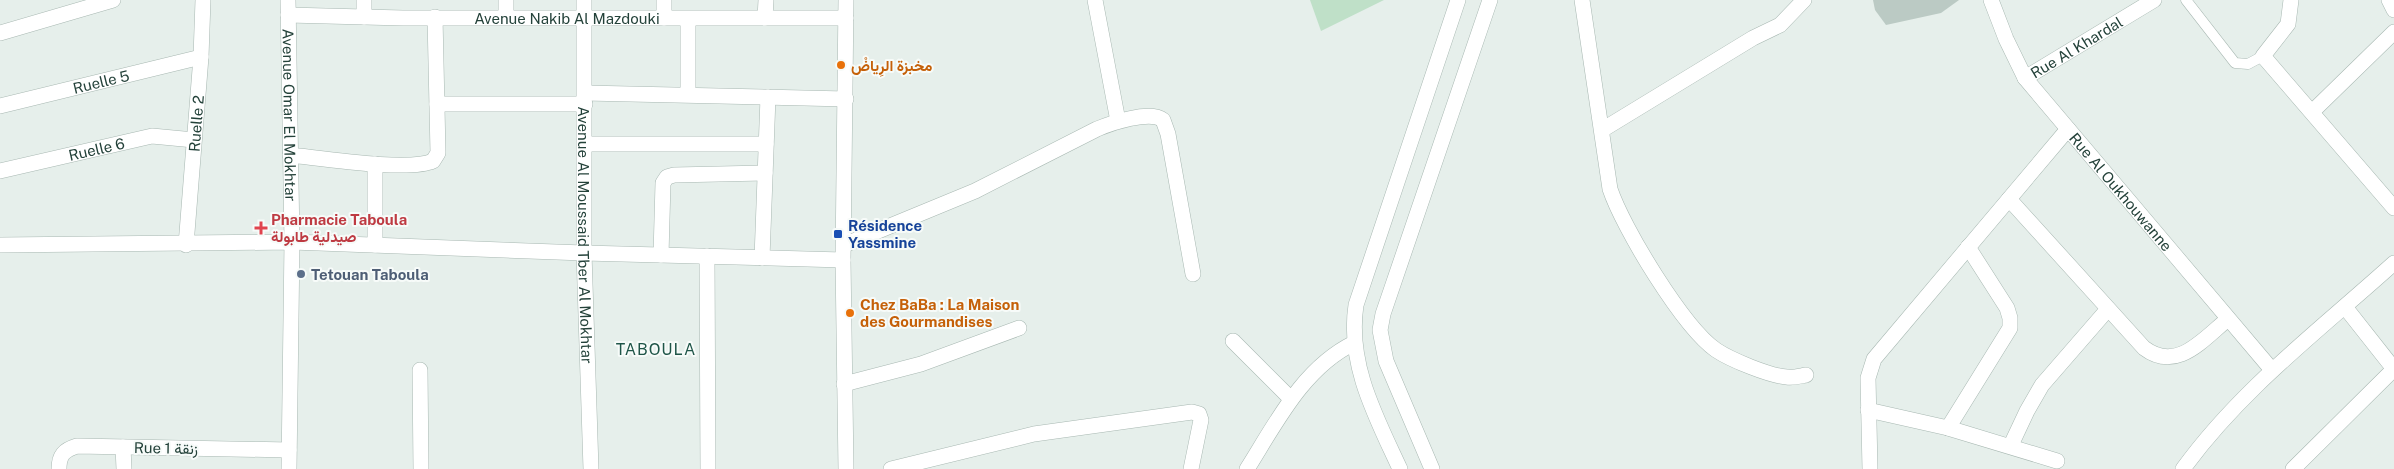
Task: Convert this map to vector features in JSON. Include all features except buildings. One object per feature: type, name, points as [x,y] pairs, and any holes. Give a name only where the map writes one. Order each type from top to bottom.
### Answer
[{"type":"street","points":[[0,33],[113,0]]},
{"type":"street","name":"Ruelle 2","points":[[186,245],[201,57],[202,0]]},
{"type":"street","points":[[364,0],[364,16]]},
{"type":"street","points":[[506,0],[506,17]]},
{"type":"street","name":"Avenue Al Moussaid Tber Al Mokhtar","points":[[584,0],[586,98],[584,253],[591,469]]},
{"type":"street","points":[[664,0],[664,18]]},
{"type":"street","points":[[765,18],[766,0]]},
{"type":"street","points":[[846,0],[844,252],[846,469]]},
{"type":"street","points":[[1095,0],[1118,121]]},
{"type":"street","points":[[1400,469],[1364,388],[1354,343],[1353,324],[1356,305],[1458,0]]},
{"type":"street","points":[[1432,469],[1386,361],[1380,330],[1383,314],[1490,0]]},
{"type":"street","points":[[1582,0],[1610,189],[1621,218],[1663,285],[1699,333],[1716,350],[1763,370],[1789,378],[1806,375]]},
{"type":"street","points":[[1602,130],[1753,38],[1780,25],[1804,0]]},
{"type":"street","name":"Rue Al Oukhouwanne","points":[[1991,0],[2006,39],[2026,78],[2272,370]]},
{"type":"street","name":"Rue Al Khardal","points":[[2026,78],[2154,0]]},
{"type":"street","points":[[2290,0],[2288,24],[2263,56],[2313,111],[2394,208]]},
{"type":"street","points":[[2389,0],[2394,10]]},
{"type":"street","name":"Avenue Nakib Al Mazdouki","points":[[288,7],[364,16],[846,18]]},
{"type":"street","name":"Avenue Omar El Mokhtar","points":[[288,7],[292,242],[289,469]]},
{"type":"street","points":[[290,155],[375,164],[424,164],[433,162],[438,153],[435,17]]},
{"type":"street","points":[[688,18],[688,94]]},
{"type":"street","points":[[2313,111],[2394,32]]},
{"type":"street","name":"Ruelle 5","points":[[0,106],[201,57]]},
{"type":"street","points":[[437,104],[688,94],[846,99]]},
{"type":"street","points":[[762,258],[768,97]]},
{"type":"street","points":[[0,245],[186,245],[292,242],[762,258],[844,252],[966,195],[1097,129],[1118,121],[1153,116],[1159,117],[1166,126],[1193,274]]},
{"type":"street","points":[[1870,469],[1868,378],[1874,359],[2068,129]]},
{"type":"street","name":"Ruelle 6","points":[[0,171],[152,136],[194,140]]},
{"type":"street","points":[[585,144],[766,144]]},
{"type":"street","points":[[375,164],[375,245]]},
{"type":"street","points":[[661,255],[663,183],[667,177],[674,175],[765,173]]},
{"type":"street","points":[[2009,199],[2144,348],[2161,358],[2174,358],[2186,352],[2228,318]]},
{"type":"street","points":[[1948,428],[2010,328],[2007,308],[1968,247]]},
{"type":"street","points":[[707,256],[708,469]]},
{"type":"street","points":[[2183,469],[2212,434],[2272,370],[2394,263]]},
{"type":"street","points":[[2293,469],[2394,369],[2345,307]]},
{"type":"street","points":[[2011,445],[2042,385],[2108,309]]},
{"type":"street","points":[[844,384],[921,364],[1019,328]]},
{"type":"street","points":[[1233,341],[1291,399]]},
{"type":"street","points":[[1247,469],[1291,399],[1316,370],[1340,350],[1354,343]]},
{"type":"street","points":[[420,370],[421,469]]},
{"type":"street","points":[[1868,410],[1948,428],[2057,460]]},
{"type":"street","points":[[891,469],[1034,434],[1192,412],[1199,414],[1201,420],[1191,469]]},
{"type":"street","name":"Rue 1 زنقة","points":[[59,469],[60,456],[64,451],[77,446],[289,450]]},
{"type":"street","points":[[123,447],[124,469]]},
{"type":"lane","points":[[2186,0],[2235,63],[2248,64],[2263,56]]},
{"type":"green space","points":[[1310,0],[1384,0],[1321,31]]},
{"type":"place","name":"مخبزة الرِياضْ","points":[[841,65]]},
{"type":"place","name":"Pharmacie Taboula صيدلية طابولة","points":[[261,228]]},
{"type":"place","name":"Résidence Yassmine","points":[[838,234]]},
{"type":"place","name":"Tetouan Taboula","points":[[301,274]]},
{"type":"place","name":"Chez BaBa : La Maison des Gourmandises","points":[[850,313]]},
{"type":"district","name":"TABOULA","points":[[656,349]]}]
